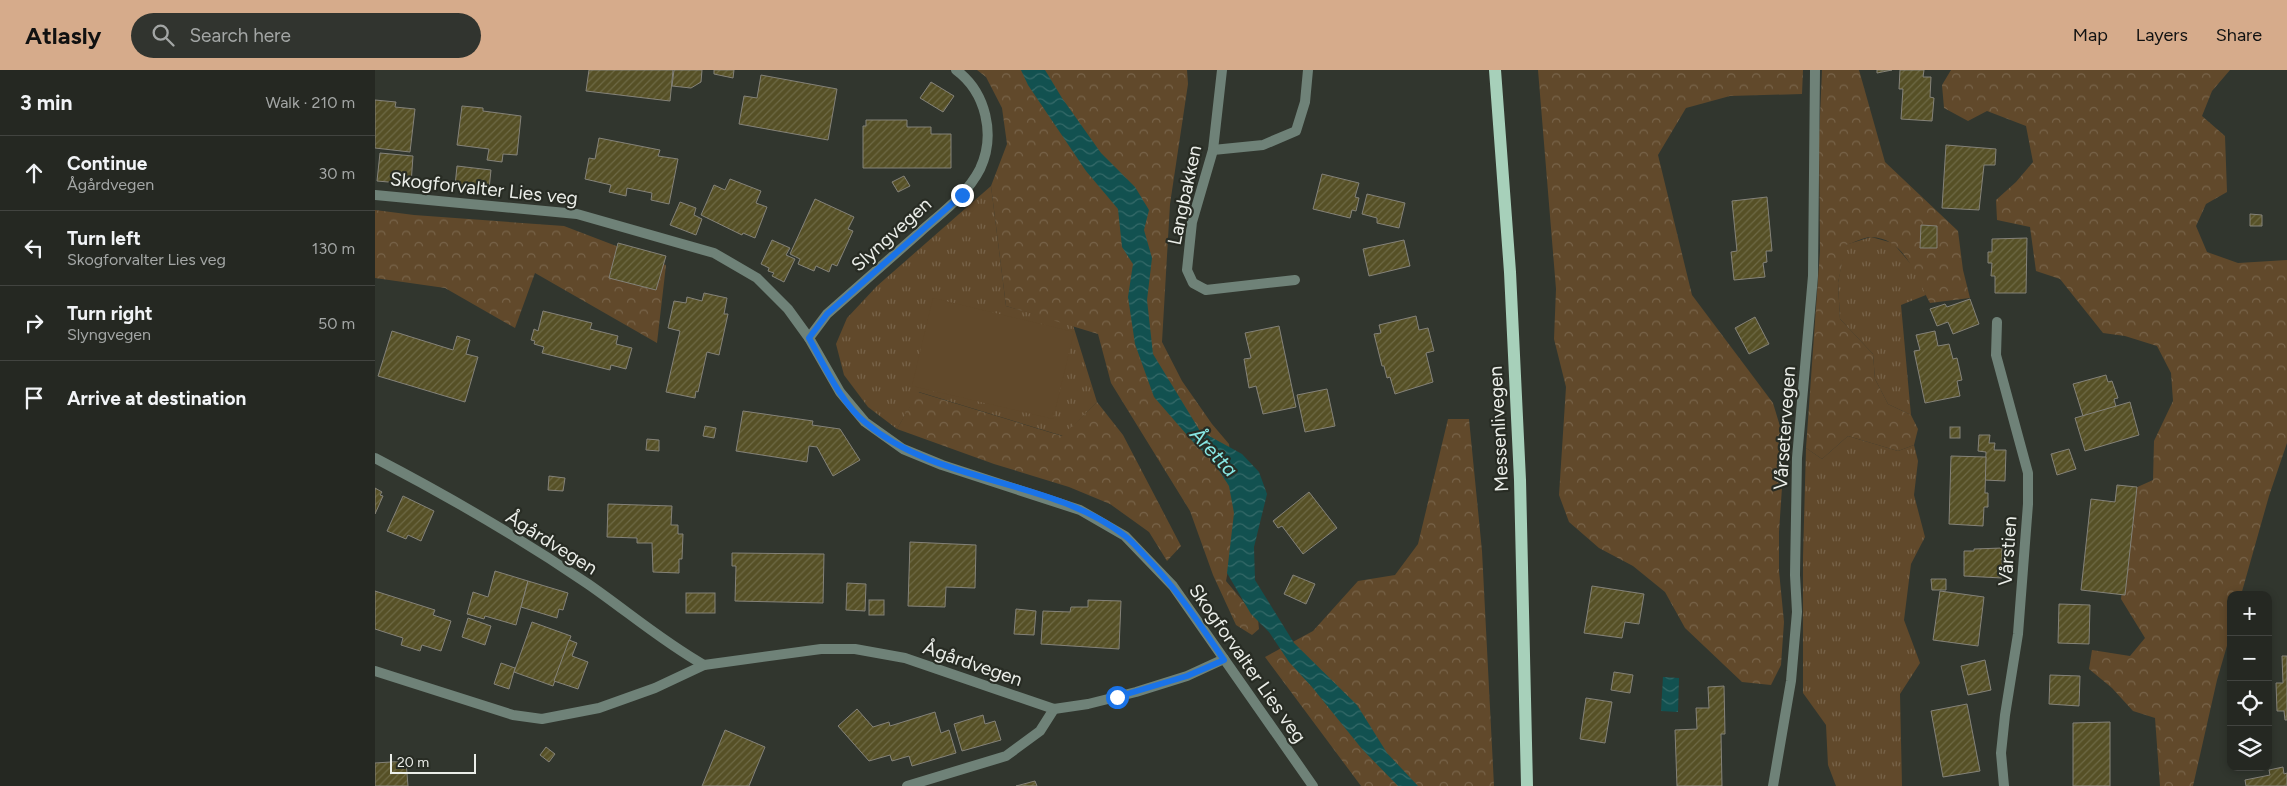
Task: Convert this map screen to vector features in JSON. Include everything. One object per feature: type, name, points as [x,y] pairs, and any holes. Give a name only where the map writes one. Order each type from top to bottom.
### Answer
[{"type":"main road","name":"Messenlivegen","points":[[1495,70],[1510,272],[1519,470],[1527,786]]},
{"type":"street","name":"Slyngvegen","points":[[809,338],[827,314],[962,195],[980,169],[987,142],[987,119],[981,98],[968,79],[955,70]]},
{"type":"street","name":"Langbakken","points":[[1221,70],[1213,150],[1192,222],[1187,270],[1193,283],[1206,290],[1295,280]]},
{"type":"street","points":[[1213,150],[1263,145],[1295,130],[1305,102],[1307,70]]},
{"type":"street","name":"Vårsetervegen","points":[[1773,786],[1791,681],[1797,612],[1795,575],[1797,458],[1813,276],[1815,70]]},
{"type":"street","name":"Skogforvalter Lies veg","points":[[375,195],[577,214],[714,253],[757,278],[788,308],[809,338],[840,392],[865,422],[903,449],[942,465],[1080,510],[1125,536],[1173,586],[1313,786]]},
{"type":"street","name":"Vårstien","points":[[1997,322],[1996,355],[2028,473],[2019,634],[2005,715],[2001,752],[2004,786]]},
{"type":"street","name":"Ågårdvegen","points":[[375,458],[538,552],[589,585],[682,652],[704,665]]},
{"type":"street","name":"Ågårdvegen","points":[[375,671],[513,715],[542,719],[599,708],[655,688],[704,665],[821,649],[855,648],[905,658],[1054,709],[1088,704],[1136,692],[1187,676],[1224,660]]},
{"type":"street","points":[[907,786],[1007,756],[1040,731],[1054,709]]},
{"type":"green space","points":[[977,70],[1187,70],[1188,84],[1170,204],[1162,342],[1182,381],[1212,424],[1229,444],[1237,521],[1226,581],[1258,619],[1259,629],[1252,635],[1236,625],[1213,575],[1190,511],[1111,383],[1098,334],[1006,306],[991,186],[1007,144],[1002,108],[986,77]]},
{"type":"green space","points":[[1538,70],[1803,70],[1802,94],[1730,96],[1686,108],[1658,155],[1692,295],[1773,403],[1785,443],[1779,532],[1779,571],[1784,622],[1781,665],[1771,685],[1742,682],[1685,628],[1665,592],[1633,566],[1599,548],[1569,522],[1559,495],[1566,387],[1554,339],[1556,289]]},
{"type":"green space","points":[[1822,70],[1859,70],[1885,162],[1958,231],[1963,270],[1970,298],[1930,303],[1908,261],[1893,244],[1883,239],[1871,237],[1846,245],[1838,283],[1840,319],[1873,354],[1875,379],[1888,404],[1911,415],[1918,429],[1914,445],[1898,451],[1848,436],[1822,459],[1806,448],[1820,251],[1819,139]]},
{"type":"green space","points":[[1951,70],[2230,70],[2212,91],[2202,116],[2225,136],[2227,192],[2206,204],[2196,226],[2207,252],[2238,263],[2287,260],[2287,443],[2269,496],[2242,591],[2227,591],[2227,646],[2217,680],[2193,786],[2160,786],[2155,718],[2133,711],[2112,688],[2089,669],[2092,650],[2130,656],[2145,638],[2121,599],[2133,489],[2153,480],[2154,441],[2173,401],[2171,373],[2157,346],[2125,336],[2103,333],[2060,279],[2036,271],[2030,227],[1997,220],[1996,200],[2016,182],[2033,162],[2026,126],[1987,111],[1968,121],[1944,108],[1942,85]]},
{"type":"green space","points":[[991,186],[1006,306],[1073,325],[1097,402],[1063,436],[919,392],[897,429],[868,407],[844,375],[836,344],[847,318],[877,286]]},
{"type":"green space","points":[[375,210],[414,215],[564,226],[666,265],[657,343],[535,273],[515,328],[445,288],[375,278]]},
{"type":"green space","points":[[1871,237],[1893,243],[1916,270],[1926,295],[1901,305],[1911,415],[1888,404],[1875,379],[1873,354],[1840,319],[1838,283],[1845,245]]},
{"type":"green space","points":[[933,298],[1074,332],[1053,419],[912,386]]},
{"type":"green space","points":[[918,392],[1062,436],[1097,402],[1123,435],[1181,546],[1167,561],[1149,532],[1110,504],[1069,487],[994,464],[897,429]]},
{"type":"green space","points":[[1448,419],[1469,419],[1482,551],[1494,786],[1361,786],[1265,657],[1313,631],[1358,581],[1395,575],[1418,544]]},
{"type":"green space","points":[[1848,436],[1898,451],[1914,445],[1918,461],[1914,495],[1925,537],[1911,564],[1904,620],[1920,663],[1900,694],[1902,786],[1836,786],[1828,765],[1826,725],[1803,693],[1803,557],[1806,448],[1822,459]]},
{"type":"water","name":"Åretta","points":[[1021,70],[1045,70],[1062,98],[1101,153],[1135,187],[1149,210],[1144,230],[1152,258],[1147,300],[1153,354],[1200,431],[1242,454],[1259,472],[1267,494],[1254,547],[1255,580],[1294,643],[1357,705],[1387,753],[1418,786],[1398,786],[1362,749],[1312,687],[1289,662],[1269,632],[1251,614],[1227,573],[1234,513],[1229,486],[1213,461],[1194,443],[1154,397],[1135,344],[1128,297],[1133,264],[1122,247],[1118,209],[1086,171],[1028,85]]},
{"type":"water","points":[[1663,677],[1679,678],[1678,712],[1661,711]]},
{"type":"building","points":[[589,70],[673,70],[670,101],[586,91]]},
{"type":"building","points":[[674,70],[702,70],[701,82],[691,88],[672,86]]},
{"type":"building","points":[[714,70],[734,70],[733,78],[714,74]]},
{"type":"building","points":[[1877,70],[1892,70],[1877,73]]},
{"type":"building","points":[[1900,70],[1924,70],[1923,77],[1931,77],[1930,97],[1934,98],[1932,121],[1901,119],[1903,89],[1899,89]]},
{"type":"building","points":[[761,75],[837,89],[828,140],[739,124],[744,96],[757,98]]},
{"type":"building","points":[[931,82],[954,96],[943,112],[920,98]]},
{"type":"building","points":[[375,100],[396,102],[395,107],[415,109],[410,152],[375,148]]},
{"type":"building","points":[[462,106],[483,108],[483,111],[521,116],[517,155],[503,154],[502,162],[487,160],[489,149],[457,145]]},
{"type":"building","points":[[866,120],[907,120],[907,127],[931,127],[931,134],[951,134],[951,168],[863,168],[863,126],[866,126]]},
{"type":"building","points":[[599,138],[660,150],[658,156],[678,159],[669,204],[651,200],[652,193],[627,188],[626,196],[609,192],[611,185],[585,179],[589,158],[595,159]]},
{"type":"building","points":[[1946,145],[1996,149],[1995,165],[1984,165],[1979,210],[1942,208]]},
{"type":"building","points":[[380,153],[413,156],[411,184],[377,181]]},
{"type":"building","points":[[457,166],[491,170],[489,189],[455,186]]},
{"type":"building","points":[[1322,174],[1359,183],[1355,197],[1359,198],[1356,211],[1352,210],[1350,218],[1313,209]]},
{"type":"building","points":[[904,176],[910,186],[898,192],[892,182]]},
{"type":"building","points":[[730,179],[761,191],[756,203],[767,207],[755,238],[743,233],[742,235],[701,215],[714,185],[725,190]]},
{"type":"building","points":[[1367,194],[1405,203],[1399,228],[1377,223],[1377,218],[1362,214]]},
{"type":"building","points":[[1767,197],[1772,251],[1766,251],[1767,262],[1763,263],[1765,277],[1734,280],[1731,252],[1737,251],[1732,201]]},
{"type":"building","points":[[815,199],[854,217],[848,229],[853,231],[837,266],[832,264],[829,272],[816,266],[814,271],[798,264],[800,259],[790,254]]},
{"type":"building","points":[[680,202],[696,208],[694,215],[702,219],[696,235],[670,225]]},
{"type":"building","points":[[2250,214],[2262,215],[2262,226],[2250,226]]},
{"type":"building","points":[[1921,225],[1937,226],[1937,248],[1920,248]]},
{"type":"building","points":[[2027,238],[2026,293],[1995,293],[1995,276],[1991,276],[1992,263],[1988,263],[1988,252],[1992,252],[1992,239]]},
{"type":"building","points":[[772,240],[790,248],[786,255],[795,259],[784,282],[772,276],[774,273],[768,271],[769,268],[761,264]]},
{"type":"building","points":[[1404,240],[1410,266],[1369,276],[1363,249]]},
{"type":"building","points":[[618,243],[666,256],[656,290],[609,278]]},
{"type":"building","points":[[704,293],[727,298],[724,314],[728,314],[719,355],[707,352],[695,398],[666,392],[680,331],[668,328],[674,301],[686,303],[687,297],[702,301]]},
{"type":"building","points":[[1970,299],[1979,324],[1953,334],[1948,322],[1937,326],[1930,309],[1945,304],[1947,307]]},
{"type":"building","points":[[543,311],[592,323],[590,329],[618,336],[616,344],[632,348],[626,369],[611,365],[610,370],[542,353],[544,347],[534,344],[535,341],[531,340],[534,329],[538,331]]},
{"type":"building","points":[[1416,316],[1419,330],[1428,328],[1434,351],[1426,353],[1433,382],[1395,394],[1390,377],[1387,378],[1384,366],[1382,366],[1374,334],[1381,333],[1379,325]]},
{"type":"building","points":[[1755,317],[1769,344],[1749,354],[1735,328]]},
{"type":"building","points":[[1279,326],[1296,407],[1263,414],[1256,386],[1249,388],[1244,359],[1251,358],[1245,333]]},
{"type":"building","points":[[392,331],[453,350],[457,336],[470,340],[466,354],[478,357],[465,402],[378,376]]},
{"type":"building","points":[[1935,331],[1938,346],[1949,344],[1953,359],[1957,358],[1962,380],[1957,381],[1960,396],[1925,403],[1914,351],[1920,350],[1916,335]]},
{"type":"building","points":[[2106,375],[2108,382],[2112,381],[2118,398],[2114,399],[2116,407],[2083,416],[2073,384]]},
{"type":"building","points":[[1327,389],[1335,426],[1305,432],[1297,395]]},
{"type":"building","points":[[2130,402],[2139,435],[2085,451],[2075,418]]},
{"type":"building","points":[[743,411],[813,421],[812,425],[840,429],[860,460],[833,476],[817,447],[809,446],[807,462],[736,451]]},
{"type":"building","points":[[705,426],[716,428],[714,438],[703,436]]},
{"type":"building","points":[[1950,427],[1960,427],[1960,438],[1950,438]]},
{"type":"building","points":[[1979,435],[1990,435],[1989,443],[1995,443],[1994,450],[2006,450],[2005,481],[1985,480],[1986,452],[1978,451]]},
{"type":"building","points":[[647,439],[659,440],[659,451],[646,450]]},
{"type":"building","points":[[2069,449],[2076,469],[2057,475],[2051,454]]},
{"type":"building","points":[[1951,456],[1986,457],[1985,493],[1988,493],[1988,507],[1984,507],[1983,526],[1949,524]]},
{"type":"building","points":[[549,476],[565,478],[563,491],[548,490]]},
{"type":"building","points":[[2117,485],[2137,487],[2125,595],[2081,590],[2091,499],[2115,502]]},
{"type":"building","points":[[375,488],[382,492],[380,495],[383,496],[375,514]]},
{"type":"building","points":[[1309,492],[1337,528],[1303,554],[1282,526],[1278,528],[1273,521]]},
{"type":"building","points":[[403,496],[434,511],[421,541],[408,535],[406,539],[387,531]]},
{"type":"building","points":[[608,504],[672,506],[671,525],[678,525],[678,534],[683,534],[682,559],[679,559],[679,573],[653,572],[652,543],[637,543],[637,538],[607,537]]},
{"type":"building","points":[[910,542],[976,545],[975,588],[946,587],[945,607],[908,606]]},
{"type":"building","points":[[2002,548],[2002,578],[1964,576],[1964,551]]},
{"type":"building","points":[[732,553],[824,554],[823,603],[735,601],[736,566],[732,566]]},
{"type":"building","points":[[495,571],[528,581],[516,625],[485,616],[484,619],[467,614],[473,592],[488,597]]},
{"type":"building","points":[[1293,575],[1315,584],[1306,604],[1284,594]]},
{"type":"building","points":[[1931,579],[1946,579],[1946,590],[1932,590]]},
{"type":"building","points":[[528,581],[568,593],[563,610],[559,609],[557,618],[521,607]]},
{"type":"building","points":[[847,583],[866,584],[865,611],[846,610]]},
{"type":"building","points":[[1592,586],[1644,594],[1639,624],[1625,622],[1622,638],[1584,633]]},
{"type":"building","points":[[375,591],[435,610],[433,615],[451,621],[441,651],[422,645],[420,651],[401,645],[403,638],[375,629]]},
{"type":"building","points":[[1940,591],[1984,597],[1978,646],[1933,640]]},
{"type":"building","points":[[686,593],[715,593],[715,613],[686,613]]},
{"type":"building","points":[[869,600],[884,600],[884,615],[869,615]]},
{"type":"building","points":[[1088,600],[1121,601],[1119,649],[1041,644],[1043,611],[1070,612],[1071,607],[1088,607]]},
{"type":"building","points":[[2059,604],[2090,605],[2089,644],[2058,643]]},
{"type":"building","points":[[1016,609],[1036,611],[1034,635],[1014,634]]},
{"type":"building","points":[[468,618],[491,626],[485,645],[462,637]]},
{"type":"building","points":[[532,622],[571,636],[553,686],[514,672]]},
{"type":"building","points":[[569,640],[577,643],[572,656],[588,662],[578,689],[554,681]]},
{"type":"building","points":[[2282,656],[2287,656],[2287,720],[2285,720],[2284,711],[2277,711],[2276,683],[2283,683]]},
{"type":"building","points":[[1985,660],[1991,690],[1968,695],[1961,666]]},
{"type":"building","points":[[501,663],[515,668],[509,689],[494,684]]},
{"type":"building","points":[[1614,672],[1633,675],[1630,693],[1611,690]]},
{"type":"building","points":[[2050,675],[2080,676],[2079,706],[2049,704]]},
{"type":"building","points":[[1724,686],[1725,734],[1721,734],[1722,786],[1677,786],[1675,730],[1697,729],[1696,708],[1709,708],[1708,687]]},
{"type":"building","points":[[1586,698],[1612,702],[1605,743],[1580,739]]},
{"type":"building","points":[[1967,704],[1980,771],[1943,777],[1931,711]]},
{"type":"building","points":[[857,709],[873,727],[889,722],[890,726],[935,712],[941,733],[949,730],[956,753],[912,766],[909,756],[892,761],[890,755],[869,761],[838,726]]},
{"type":"building","points":[[983,715],[985,724],[995,721],[1001,740],[962,751],[954,724]]},
{"type":"building","points":[[2110,722],[2110,786],[2073,786],[2073,723]]},
{"type":"building","points":[[725,730],[765,747],[749,786],[702,786]]},
{"type":"building","points":[[546,747],[555,754],[549,762],[540,755]]},
{"type":"building","points":[[406,761],[408,786],[375,786],[375,763]]},
{"type":"building","points":[[2283,767],[2284,774],[2287,773],[2287,786],[2246,786],[2245,780],[2270,775],[2269,771]]},
{"type":"building","points":[[1035,781],[1037,786],[1016,786]]},
{"type":"route","points":[[962,195],[827,314],[809,338],[840,392],[865,422],[903,449],[942,465],[1080,510],[1125,536],[1173,586],[1224,660],[1187,676],[1117,697]]}]
